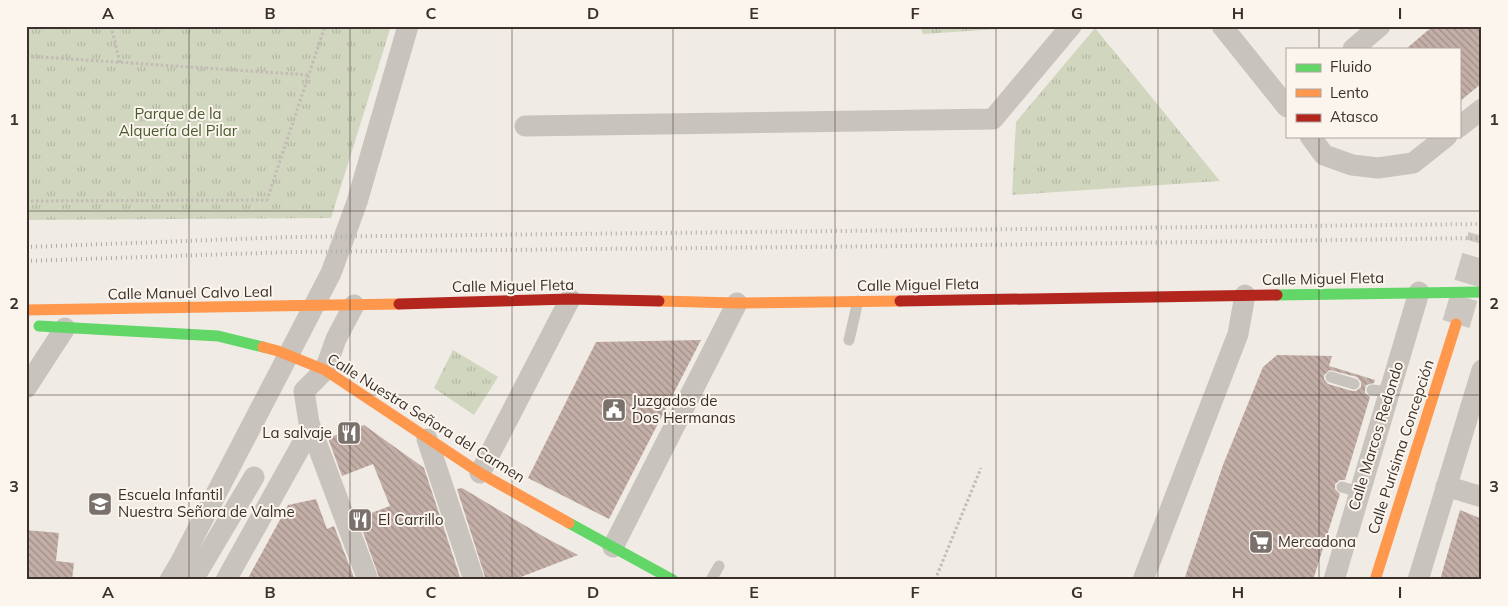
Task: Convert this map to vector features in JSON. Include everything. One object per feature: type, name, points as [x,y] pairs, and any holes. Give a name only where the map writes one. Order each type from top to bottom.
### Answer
[{"type":"street","points":[[254,477],[197,573],[174,572],[331,273],[357,202],[408,26]]},
{"type":"street","points":[[525,126],[993,119],[1071,26]]},
{"type":"street","points":[[1222,26],[1286,105]]},
{"type":"street","points":[[1354,48],[1380,26]]},
{"type":"street","points":[[1460,125],[1482,108]]},
{"type":"street","points":[[1311,138],[1324,155],[1352,165],[1378,168],[1413,164],[1445,138]]},
{"type":"street","name":"Calle Marcos Redondo","points":[[1334,580],[1351,490],[1381,391],[1419,292]]},
{"type":"street","name":"Calle Miguel Fleta","points":[[354,305],[570,299],[737,303],[1482,292]]},
{"type":"street","points":[[1143,580],[1238,334],[1245,295]]},
{"type":"street","points":[[480,473],[570,299]]},
{"type":"street","points":[[613,546],[737,303]]},
{"type":"street","points":[[354,305],[336,339],[325,370],[304,391],[311,428],[368,580]]},
{"type":"street","name":"Calle Manuel Calvo Leal","points":[[26,310],[354,305]]},
{"type":"street","points":[[26,388],[65,328],[84,309]]},
{"type":"street","name":"Calle Purísima Concepción","points":[[1375,580],[1456,324]]},
{"type":"street","name":"Calle Nuestra Señora del Carmen","points":[[26,325],[218,336],[278,351],[325,370],[480,473],[673,580]]},
{"type":"street","points":[[1418,580],[1482,370]]},
{"type":"street","points":[[226,580],[311,428]]},
{"type":"street","points":[[427,439],[474,580]]},
{"type":"street","points":[[1446,486],[1482,497]]},
{"type":"lane","points":[[849,340],[858,301]]},
{"type":"lane","points":[[1331,377],[1354,384]]},
{"type":"lane","points":[[711,580],[719,566]]},
{"type":"path","points":[[111,26],[120,63]]},
{"type":"path","points":[[26,201],[267,200],[325,26]]},
{"type":"path","points":[[26,56],[309,75]]},
{"type":"path","points":[[935,580],[981,468]]},
{"type":"green space","name":"Parque de la Alquería del Pilar","points":[[26,26],[391,26],[331,218],[26,220]]},
{"type":"green space","points":[[920,26],[1043,26],[923,34]]},
{"type":"green space","points":[[1095,28],[1220,181],[1012,195],[1016,122]]},
{"type":"green space","points":[[453,350],[498,377],[474,415],[434,388]]},
{"type":"building","points":[[1433,26],[1482,26],[1482,83],[1460,101],[1460,48],[1407,48]]},
{"type":"building","name":"Juzgados de Dos Hermanas","points":[[701,340],[609,519],[528,478],[596,342]]},
{"type":"building","points":[[1277,355],[1332,356],[1329,366],[1375,380],[1374,383],[1366,385],[1365,393],[1370,397],[1345,480],[1340,480],[1335,484],[1335,489],[1340,494],[1313,580],[1184,580],[1223,465],[1263,367]],"holes":[[[1330,370],[1357,377],[1361,382],[1361,387],[1356,391],[1328,384],[1324,379],[1324,375]]]},
{"type":"building","points":[[364,425],[424,468],[461,580],[380,580],[358,518],[390,506],[373,464],[342,476],[328,438]]},
{"type":"building","points":[[462,488],[578,555],[513,580],[486,580],[457,489]]},
{"type":"building","points":[[316,499],[327,529],[334,526],[355,580],[247,580],[288,505]]},
{"type":"building","points":[[1460,510],[1482,519],[1482,580],[1440,580]]},
{"type":"building","points":[[26,530],[59,533],[56,561],[74,563],[72,580],[26,580]]},
{"type":"tunnel","points":[[1456,324],[1482,236]]},
{"type":"railway","points":[[26,247],[291,237],[1482,224]]},
{"type":"railway","points":[[26,261],[291,252],[1482,238]]},
{"type":"traffic: fast","points":[[1277,295],[1482,292]]},
{"type":"traffic: fast","points":[[39,326],[218,336],[263,347]]},
{"type":"traffic: fast","points":[[569,523],[673,580]]},
{"type":"traffic: slow","points":[[659,301],[737,303],[900,301]]},
{"type":"traffic: slow","points":[[26,310],[399,304]]},
{"type":"traffic: slow","points":[[1375,580],[1456,324]]},
{"type":"traffic: slow","points":[[263,347],[325,370],[480,473],[569,523]]},
{"type":"traffic: jam","points":[[900,301],[1277,295]]},
{"type":"traffic: jam","points":[[399,304],[570,299],[659,301]]},
{"type":"place","name":"Juzgados de Dos Hermanas","points":[[614,410]]},
{"type":"place","name":"La salvaje","points":[[349,433]]},
{"type":"place","name":"Escuela Infantil Nuestra Señora de Valme","points":[[100,504]]},
{"type":"place","name":"El Carrillo","points":[[360,520]]},
{"type":"place","name":"Mercadona","points":[[1261,542]]}]
